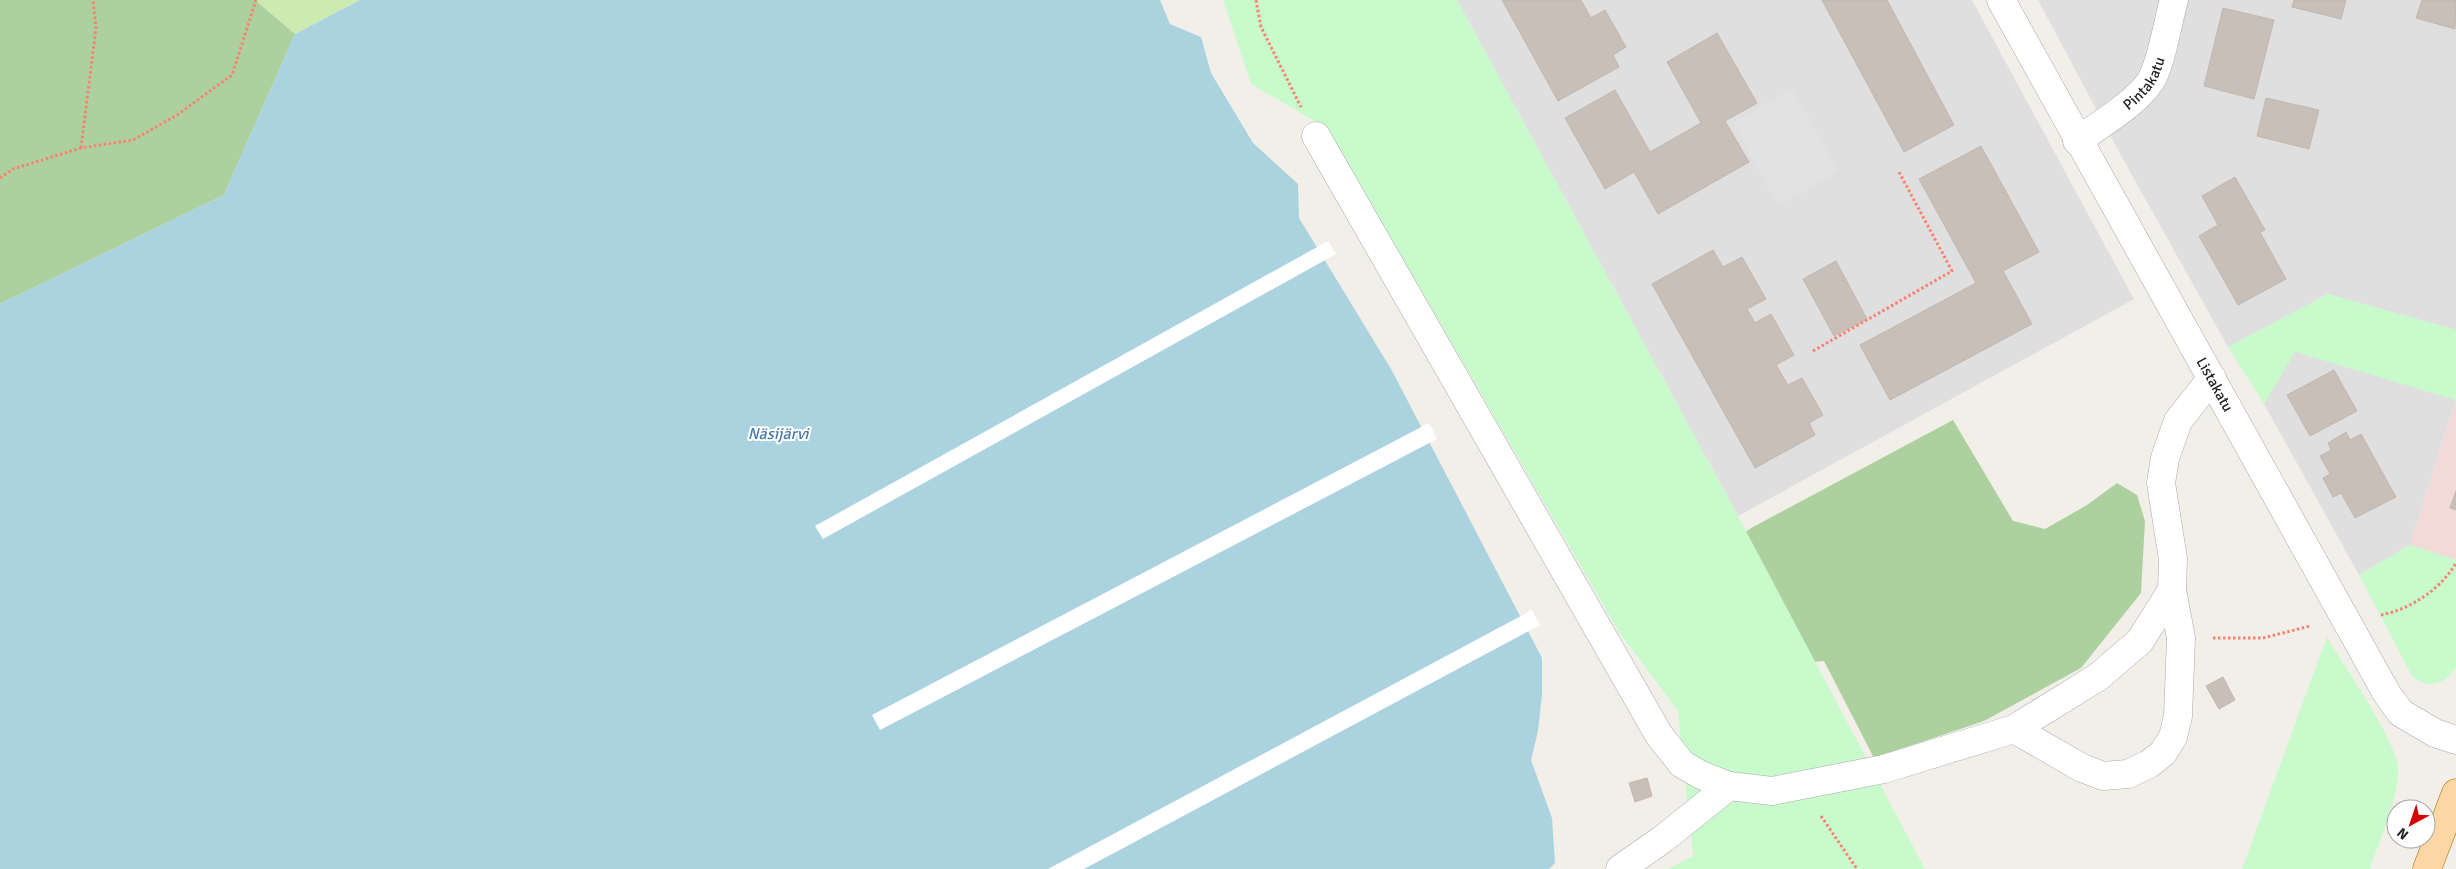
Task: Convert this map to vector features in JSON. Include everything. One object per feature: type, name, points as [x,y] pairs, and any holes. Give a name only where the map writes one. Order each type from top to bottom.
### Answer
[{"type":"main road","points":[[2427,869],[2448,838],[2456,793]]},
{"type":"street","name":"Listakatu","points":[[2000,0],[2387,694],[2401,714],[2436,733],[2456,740]]},
{"type":"street","name":"Pintakatu","points":[[2077,141],[2117,114],[2150,82],[2158,61],[2174,0]]},
{"type":"street","points":[[1316,136],[1659,735],[1682,764],[1701,775],[1729,786],[1772,791],[1801,787],[1884,769],[2014,728],[2098,677],[2140,641],[2172,590]]},
{"type":"street","points":[[2014,728],[2082,768],[2103,776],[2128,774],[2149,764],[2163,752],[2173,737],[2178,716],[2181,638],[2172,590],[2173,559],[2161,483],[2165,458],[2178,421],[2212,378]]},
{"type":"street","points":[[1620,869],[1663,839],[1729,786]]},
{"type":"path","points":[[81,148],[96,28],[94,0]]},
{"type":"path","points":[[0,178],[13,169],[81,148],[133,140],[177,115],[232,75],[256,0]]},
{"type":"path","points":[[1256,0],[1262,27],[1316,136]]},
{"type":"path","points":[[1814,351],[1952,271],[1899,172]]},
{"type":"path","points":[[1801,787],[1857,869]]},
{"type":"shaded area","points":[[1457,0],[1972,0],[2134,299],[1738,516]]},
{"type":"shaded area","points":[[2038,0],[2456,0],[2456,330],[2328,294],[2228,347],[2118,150]]},
{"type":"shaded area","points":[[1792,89],[1839,171],[1779,206],[1732,123]]},
{"type":"shaded area","points":[[2295,351],[2456,399],[2410,545],[2359,575],[2264,404]]},
{"type":"shaded area","points":[[2456,400],[2456,560],[2410,545]]},
{"type":"green space","points":[[0,0],[255,0],[295,34],[224,195],[0,304]]},
{"type":"green space","points":[[255,0],[360,0],[295,34]]},
{"type":"green space","points":[[1223,0],[1457,0],[1738,516],[1925,869],[1668,869],[1693,856],[1678,711],[1619,632],[1328,129],[1251,84]]},
{"type":"green space","points":[[2328,294],[2456,330],[2456,400],[2295,352],[2264,404],[2228,347]]},
{"type":"green space","points":[[1953,420],[2013,521],[2045,529],[2087,505],[2117,483],[2137,495],[2145,521],[2141,593],[2081,668],[1984,721],[1874,758],[1824,661],[1728,668],[1689,568],[1753,527]]},
{"type":"green space","points":[[2410,545],[2456,560],[2456,667],[2446,678],[2436,684],[2424,683],[2412,676],[2359,575]]},
{"type":"green space","points":[[2327,637],[2379,721],[2395,755],[2398,767],[2396,791],[2394,799],[2386,799],[2386,823],[2370,869],[2242,869]]},
{"type":"water","name":"Näsijärvi","points":[[360,0],[1160,0],[1170,24],[1201,37],[1211,73],[1253,143],[1298,184],[1299,218],[1391,369],[1542,658],[1542,694],[1538,731],[1531,760],[1552,818],[1555,863],[1549,869],[0,869],[0,304],[224,195],[295,34]]},
{"type":"pier","points":[[1328,241],[1336,254],[823,539],[815,526]]},
{"type":"pier","points":[[1429,423],[1437,439],[880,730],[872,715]]},
{"type":"pier","points":[[1532,610],[1540,625],[1084,869],[1048,869]]},
{"type":"building","points":[[1502,0],[1581,0],[1591,18],[1605,10],[1626,47],[1613,55],[1619,67],[1558,101]]},
{"type":"building","points":[[1822,0],[1887,0],[1954,125],[1904,152]]},
{"type":"building","points":[[2294,0],[2346,0],[2341,19],[2292,7]]},
{"type":"building","points":[[2422,0],[2456,0],[2455,29],[2416,18]]},
{"type":"building","points":[[2223,8],[2274,20],[2254,99],[2204,86]]},
{"type":"building","points":[[1717,33],[1757,103],[1725,121],[1749,162],[1658,214],[1634,172],[1605,189],[1565,118],[1615,90],[1650,152],[1701,123],[1667,62]]},
{"type":"building","points":[[2266,98],[2319,110],[2309,149],[2257,136]]},
{"type":"building","points":[[1981,146],[2039,252],[2003,271],[2032,324],[1890,400],[1860,345],[1976,283],[1919,179]]},
{"type":"building","points":[[2235,177],[2265,230],[2260,232],[2286,279],[2238,305],[2199,236],[2218,225],[2202,196]]},
{"type":"building","points":[[1713,250],[1723,267],[1742,257],[1766,299],[1747,309],[1755,323],[1771,314],[1794,355],[1776,365],[1788,385],[1802,378],[1823,415],[1809,423],[1815,435],[1755,468],[1652,284]]},
{"type":"building","points":[[1836,261],[1867,319],[1834,336],[1803,279]]},
{"type":"building","points":[[2334,370],[2357,411],[2310,436],[2287,395]]},
{"type":"building","points":[[2346,432],[2350,440],[2361,434],[2396,497],[2355,518],[2341,493],[2333,497],[2323,478],[2330,474],[2320,456],[2331,450],[2328,443]]},
{"type":"building","points":[[2456,491],[2456,510],[2450,508]]},
{"type":"building","points":[[2223,677],[2235,700],[2219,709],[2206,686]]},
{"type":"building","points":[[1647,778],[1652,796],[1635,802],[1629,783]]}]
